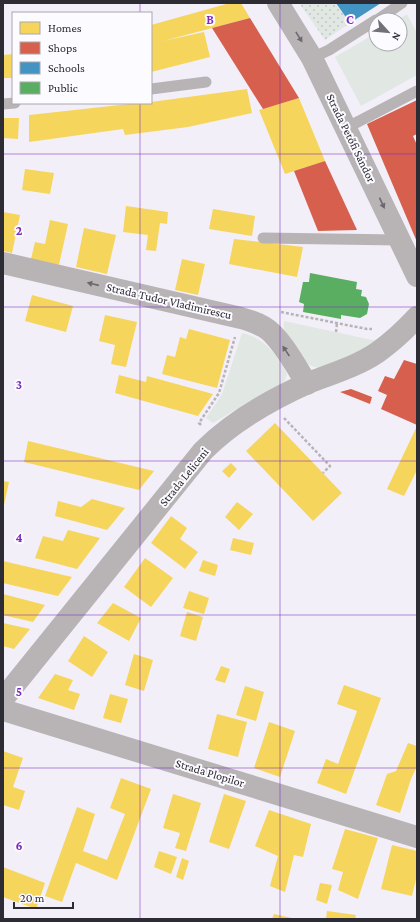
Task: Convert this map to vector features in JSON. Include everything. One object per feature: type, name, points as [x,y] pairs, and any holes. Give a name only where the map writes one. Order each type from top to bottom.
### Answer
[{"type":"street","name":"Strada Petőfi Sándor","points":[[278,3],[312,58],[417,276]]},
{"type":"street","name":"Strada Tudor Vladimirescu","points":[[3,263],[241,318],[265,327],[273,334],[307,384]]},
{"type":"street","name":"Strada Leliceni","points":[[3,699],[214,440],[250,413],[269,402],[307,384],[351,366],[377,352],[411,324]]},
{"type":"street","name":"Strada Plopilor","points":[[3,710],[417,837]]},
{"type":"lane","points":[[388,12],[402,3]]},
{"type":"lane","points":[[312,58],[329,50],[368,25]]},
{"type":"lane","points":[[152,89],[206,82]]},
{"type":"lane","points":[[346,128],[417,91]]},
{"type":"lane","points":[[262,238],[399,240]]},
{"type":"path","points":[[279,312],[366,329],[411,324]]},
{"type":"path","points":[[214,440],[199,423],[219,393],[241,318]]},
{"type":"path","points":[[336,332],[337,323]]},
{"type":"path","points":[[269,402],[330,466],[323,473]]},
{"type":"shaded area","points":[[299,3],[336,3],[350,23],[325,40]]},
{"type":"shaded area","points":[[408,16],[417,33],[417,75],[361,106],[335,57],[368,38],[368,52],[408,52]]},
{"type":"shaded area","points":[[284,321],[377,341],[370,347],[320,368],[314,367],[303,361],[283,336]]},
{"type":"shaded area","points":[[242,333],[257,338],[269,348],[279,360],[287,374],[282,383],[213,423],[206,418],[222,394]]},
{"type":"building: Homes","points":[[230,3],[241,3],[250,18],[163,41],[204,32],[210,57],[152,72],[152,25]]},
{"type":"building: Homes","points":[[12,54],[12,78],[3,78],[3,55]]},
{"type":"building: Homes","points":[[247,89],[252,113],[188,127],[125,135],[123,129],[29,142],[29,115],[129,104],[152,104],[152,102]]},
{"type":"building: Homes","points":[[299,98],[325,161],[285,174],[259,110]]},
{"type":"building: Homes","points":[[3,118],[19,118],[18,139],[3,138]]},
{"type":"building: Homes","points":[[25,169],[54,173],[50,194],[22,190]]},
{"type":"building: Homes","points":[[126,206],[168,212],[167,224],[160,223],[156,251],[146,250],[148,235],[123,232]]},
{"type":"building: Homes","points":[[213,209],[255,216],[252,236],[209,229]]},
{"type":"building: Homes","points":[[3,212],[20,215],[12,253],[3,251]]},
{"type":"building: Homes","points":[[50,220],[68,224],[59,265],[31,259],[35,242],[45,244]]},
{"type":"building: Homes","points":[[84,228],[116,235],[107,274],[76,267]]},
{"type":"building: Homes","points":[[234,239],[303,247],[297,277],[229,264]]},
{"type":"building: Homes","points":[[182,259],[205,264],[198,295],[175,290]]},
{"type":"building: Homes","points":[[32,295],[73,306],[66,332],[25,321]]},
{"type":"building: Homes","points":[[105,315],[137,322],[126,367],[111,364],[115,345],[99,341]]},
{"type":"building: Homes","points":[[189,329],[230,340],[217,388],[162,374],[167,355],[175,357],[180,337],[186,339]]},
{"type":"building: Homes","points":[[119,375],[146,382],[147,376],[213,394],[198,416],[115,393]]},
{"type":"building: Homes","points":[[275,423],[342,493],[313,521],[246,451]]},
{"type":"building: Homes","points":[[417,426],[417,470],[404,496],[387,489]]},
{"type":"building: Homes","points":[[28,441],[154,471],[139,490],[24,462]]},
{"type":"building: Homes","points":[[231,463],[237,469],[229,478],[222,471]]},
{"type":"building: Homes","points":[[3,481],[9,482],[4,505],[3,505]]},
{"type":"building: Homes","points":[[92,499],[125,508],[107,530],[55,516],[58,501],[81,507]]},
{"type":"building: Homes","points":[[237,502],[253,514],[239,530],[225,517]]},
{"type":"building: Homes","points":[[171,516],[187,528],[180,539],[198,552],[185,569],[151,543]]},
{"type":"building: Homes","points":[[68,530],[100,538],[77,569],[35,558],[43,536],[63,541]]},
{"type":"building: Homes","points":[[233,538],[254,543],[251,555],[230,550]]},
{"type":"building: Homes","points":[[145,558],[173,578],[151,607],[124,587]]},
{"type":"building: Homes","points":[[203,560],[218,565],[215,576],[199,571]]},
{"type":"building: Homes","points":[[3,561],[72,577],[58,596],[3,583]]},
{"type":"building: Homes","points":[[189,591],[209,598],[204,614],[183,608]]},
{"type":"building: Homes","points":[[3,594],[45,605],[33,622],[3,615]]},
{"type":"building: Homes","points":[[113,603],[141,618],[129,641],[97,623]]},
{"type":"building: Homes","points":[[187,612],[203,617],[196,641],[180,636]]},
{"type":"building: Homes","points":[[3,623],[30,629],[14,649],[3,646]]},
{"type":"building: Homes","points":[[84,636],[108,652],[92,677],[68,661]]},
{"type":"building: Homes","points":[[134,654],[153,660],[144,691],[125,685]]},
{"type":"building: Homes","points":[[221,666],[230,669],[225,683],[215,680]]},
{"type":"building: Homes","points":[[55,674],[73,680],[68,690],[80,694],[74,710],[38,698]]},
{"type":"building: Homes","points":[[344,685],[381,698],[346,794],[317,783],[326,759],[338,764],[357,711],[337,704]]},
{"type":"building: Homes","points":[[245,686],[264,692],[256,721],[236,715]]},
{"type":"building: Homes","points":[[110,694],[128,699],[121,723],[103,718]]},
{"type":"building: Homes","points":[[217,714],[247,722],[238,757],[208,749]]},
{"type":"building: Homes","points":[[269,722],[295,731],[280,777],[254,768]]},
{"type":"building: Homes","points":[[408,743],[417,746],[417,766],[411,779],[400,813],[376,805],[387,774],[396,771]]},
{"type":"building: Homes","points":[[3,751],[23,758],[13,787],[25,791],[19,810],[3,805]]},
{"type":"building: Homes","points":[[121,778],[151,789],[117,880],[76,863],[62,902],[45,896],[77,807],[95,814],[83,851],[107,860],[125,814],[110,808]]},
{"type":"building: Homes","points":[[173,794],[201,803],[186,851],[175,848],[180,833],[163,828]]},
{"type":"building: Homes","points":[[224,794],[246,801],[229,849],[209,842]]},
{"type":"building: Homes","points":[[269,810],[311,824],[303,857],[294,855],[285,892],[270,886],[278,856],[255,846]]},
{"type":"building: Homes","points":[[345,829],[378,838],[358,899],[338,890],[343,872],[332,869]]},
{"type":"building: Homes","points":[[392,845],[417,851],[417,875],[412,896],[381,889]]},
{"type":"building: Homes","points":[[159,851],[177,857],[171,874],[154,867]]},
{"type":"building: Homes","points":[[182,858],[189,861],[183,880],[176,877]]},
{"type":"building: Homes","points":[[3,867],[45,883],[36,909],[3,897]]},
{"type":"building: Homes","points":[[320,883],[332,885],[327,904],[316,900]]},
{"type":"building: Homes","points":[[327,911],[356,915],[355,919],[326,919]]},
{"type":"building: Homes","points":[[274,914],[292,918],[292,919],[272,919]]},
{"type":"building: Shops","points":[[250,18],[299,98],[263,109],[212,28]]},
{"type":"building: Shops","points":[[417,100],[417,134],[413,136],[417,145],[417,242],[367,124]]},
{"type":"building: Shops","points":[[325,161],[357,230],[318,231],[294,171]]},
{"type":"building: Shops","points":[[404,360],[417,364],[417,425],[381,409],[387,395],[378,391],[385,376],[394,379]]},
{"type":"building: Shops","points":[[351,389],[372,397],[370,404],[340,392]]},
{"type":"building: Schools","points":[[336,3],[381,3],[350,23]]},
{"type":"building: Public","points":[[310,273],[357,282],[356,289],[362,290],[361,296],[366,297],[369,304],[367,314],[360,318],[341,315],[341,319],[303,312],[304,304],[299,302],[303,282],[309,282]]}]
